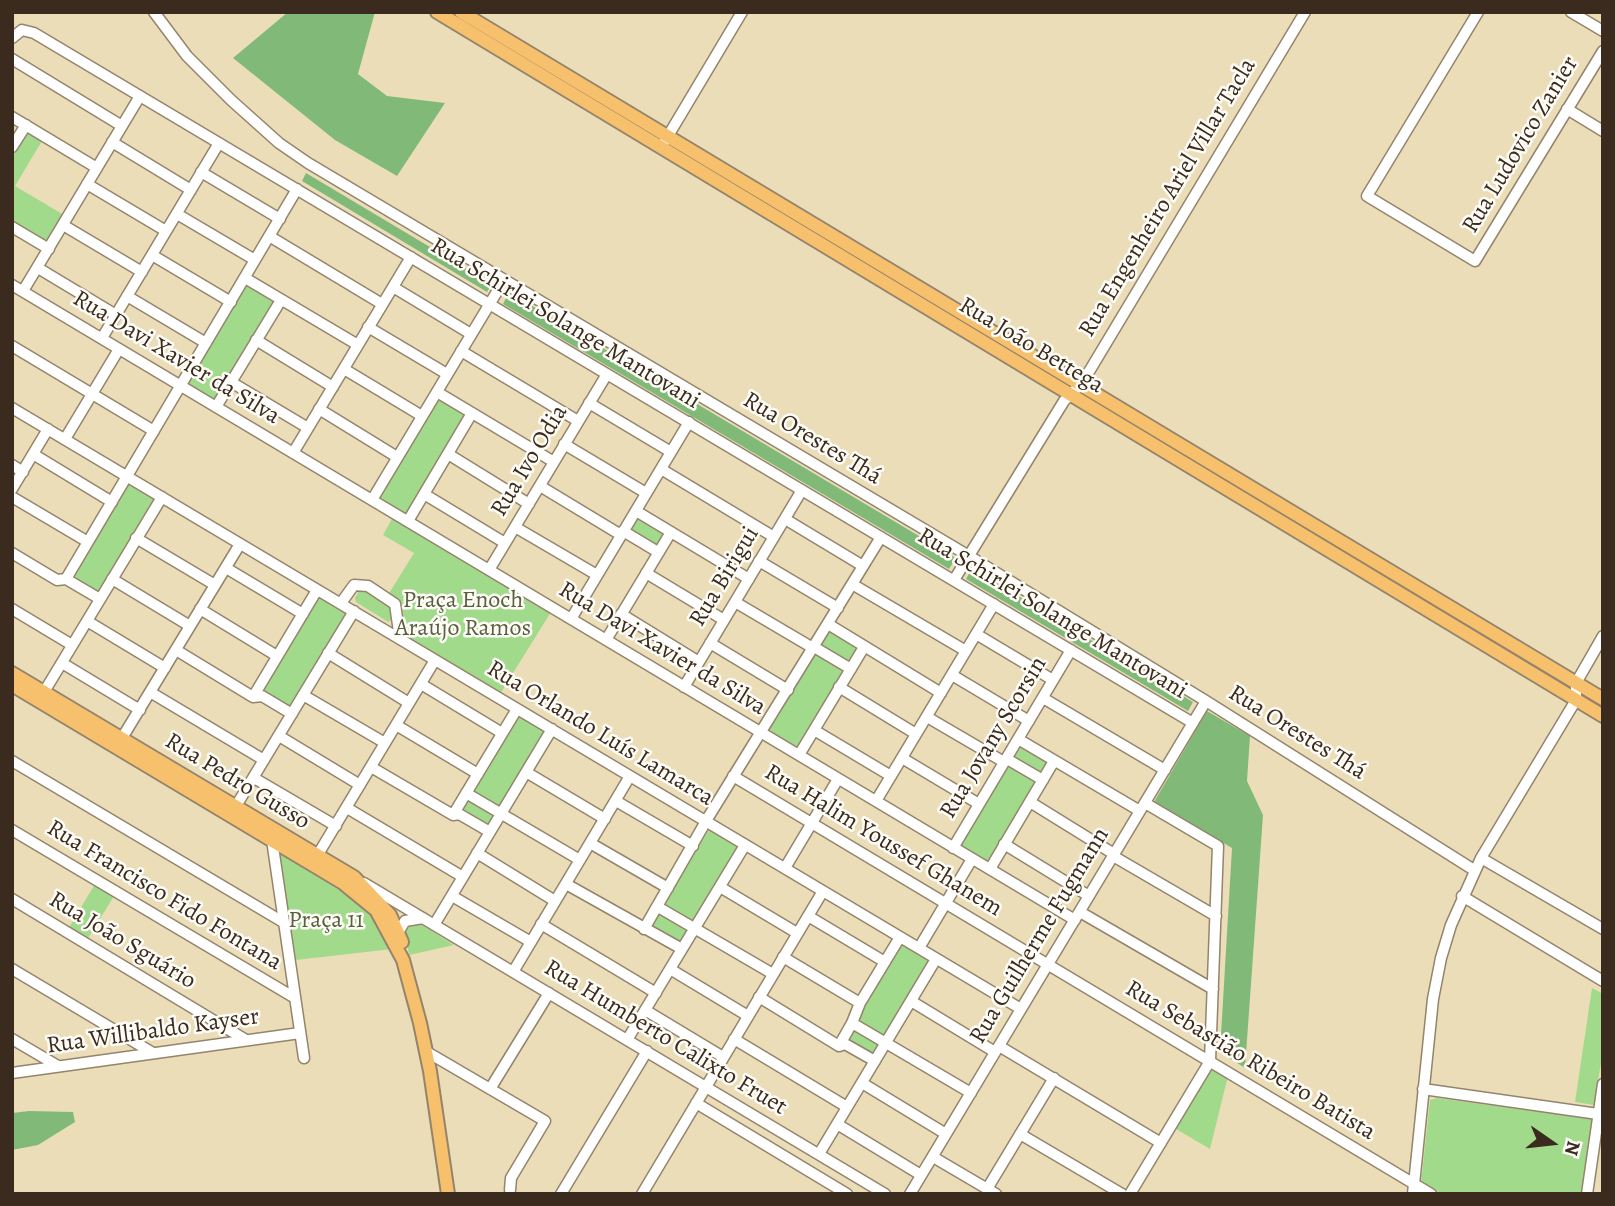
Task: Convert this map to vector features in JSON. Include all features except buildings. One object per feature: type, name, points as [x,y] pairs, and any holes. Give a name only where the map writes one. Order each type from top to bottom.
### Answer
[{"type":"main road","name":"Rua João Bettega","points":[[437,12],[664,142],[867,264],[1080,385],[1603,699]]},
{"type":"main road","name":"Rua João Bettega","points":[[461,12],[664,142]]},
{"type":"main road","name":"Rua João Bettega","points":[[867,264],[1069,394],[1603,716]]},
{"type":"main road","points":[[1323,547],[1330,535]]},
{"type":"main road","points":[[1338,556],[1345,544]]},
{"type":"main road","name":"Rua Pedro Gusso","points":[[15,683],[122,738],[236,806],[274,836]]},
{"type":"main road","name":"Rua Pedro Gusso","points":[[41,696],[315,860],[354,877],[384,907],[399,931],[403,960],[427,1052],[448,1194]]},
{"type":"main road","name":"Rua Pedro Gusso","points":[[315,860],[370,904],[385,924],[403,960]]},
{"type":"street","name":"Rua Orestes Thá","points":[[154,12],[187,56],[239,108],[279,143],[308,163],[969,556],[1474,870]]},
{"type":"street","points":[[664,142],[742,12]]},
{"type":"street","name":"Rua Engenheiro Ariel Villar Tacla","points":[[954,580],[1069,394],[1080,385],[1305,12]]},
{"type":"street","name":"Rua Ludovico Zanier","points":[[1478,12],[1367,196],[1475,261],[1603,51]]},
{"type":"street","points":[[1572,12],[1603,31]]},
{"type":"street","name":"Rua Schirlei Solange Mantovani","points":[[12,38],[22,30],[34,33],[1193,723]]},
{"type":"street","points":[[12,59],[122,125]]},
{"type":"street","points":[[23,291],[140,96]]},
{"type":"street","points":[[1567,109],[1603,131]]},
{"type":"street","points":[[12,117],[97,168]]},
{"type":"street","points":[[12,147],[26,125]]},
{"type":"street","points":[[112,142],[191,190]]},
{"type":"street","points":[[102,338],[219,143]]},
{"type":"street","points":[[201,172],[280,219]]},
{"type":"street","points":[[87,184],[166,231]]},
{"type":"street","points":[[66,579],[297,189]]},
{"type":"street","points":[[177,214],[255,260]]},
{"type":"street","points":[[63,225],[142,272]]},
{"type":"street","points":[[12,227],[49,249]]},
{"type":"street","points":[[269,236],[382,304]]},
{"type":"street","points":[[152,255],[231,302]]},
{"type":"street","points":[[293,453],[411,257]]},
{"type":"street","points":[[38,268],[116,315]]},
{"type":"street","points":[[245,278],[358,345]]},
{"type":"street","points":[[372,500],[504,280]]},
{"type":"street","name":"Rua Davi Xavier da Silva","points":[[12,285],[953,848],[1213,989]]},
{"type":"street","points":[[393,287],[471,334]]},
{"type":"street","points":[[127,296],[206,343]]},
{"type":"street","points":[[216,407],[281,300]]},
{"type":"street","points":[[369,327],[447,374]]},
{"type":"street","points":[[256,340],[333,387]]},
{"type":"street","points":[[12,346],[154,431]]},
{"type":"street","points":[[65,439],[119,349]]},
{"type":"street","points":[[461,351],[578,421]]},
{"type":"street","points":[[344,369],[422,416]]},
{"type":"street","name":"Rua Ivo Odia","points":[[489,570],[607,374]]},
{"type":"street","points":[[231,382],[308,428]]},
{"type":"street","points":[[437,392],[554,463]]},
{"type":"street","points":[[589,403],[671,452]]},
{"type":"street","name":"Rua Orlando Luís Lamarca","points":[[12,408],[1021,1009]]},
{"type":"street","points":[[319,410],[397,457]]},
{"type":"street","points":[[408,521],[472,413]]},
{"type":"street","points":[[571,619],[689,422]]},
{"type":"street","points":[[12,489],[48,429]]},
{"type":"street","points":[[565,444],[646,494]]},
{"type":"street","points":[[33,454],[112,502]]},
{"type":"street","points":[[448,454],[529,503]]},
{"type":"street","points":[[12,465],[23,472]]},
{"type":"street","points":[[661,469],[774,537]]},
{"type":"street","points":[[540,486],[658,552]]},
{"type":"street","name":"Rua Birigui","points":[[684,687],[802,490]]},
{"type":"street","points":[[424,494],[505,544]]},
{"type":"street","points":[[12,497],[88,542]]},
{"type":"street","points":[[41,696],[162,497]]},
{"type":"street","points":[[636,511],[749,579]]},
{"type":"street","points":[[785,519],[863,566]]},
{"type":"street","points":[[515,527],[597,575]]},
{"type":"street","points":[[606,640],[671,532]]},
{"type":"street","points":[[644,929],[733,776],[881,537]]},
{"type":"street","points":[[136,538],[215,585]]},
{"type":"street","points":[[122,738],[240,544]]},
{"type":"street","points":[[12,553],[57,580],[66,579],[100,599]]},
{"type":"street","points":[[759,561],[838,608]]},
{"type":"street","points":[[226,568],[303,614]]},
{"type":"street","points":[[646,573],[724,620]]},
{"type":"street","points":[[112,579],[190,626]]},
{"type":"street","points":[[852,584],[966,651]]},
{"type":"street","points":[[341,604],[354,585],[368,586],[395,604],[400,639]]},
{"type":"street","points":[[253,696],[317,590]]},
{"type":"street","points":[[735,602],[851,669]]},
{"type":"street","points":[[876,801],[994,604]]},
{"type":"street","points":[[12,609],[72,645]]},
{"type":"street","points":[[200,609],[277,656]]},
{"type":"street","points":[[236,806],[354,611]]},
{"type":"street","points":[[621,614],[699,662]]},
{"type":"street","points":[[87,621],[165,668]]},
{"type":"street","points":[[828,624],[941,693]]},
{"type":"street","points":[[976,634],[1053,680]]},
{"type":"street","points":[[1413,1188],[1437,978],[1446,941],[1474,870],[1576,700],[1576,683],[1603,636]]},
{"type":"street","points":[[710,643],[788,690]]},
{"type":"street","points":[[799,755],[864,647]]},
{"type":"street","points":[[176,650],[253,696],[262,696],[292,714]]},
{"type":"street","name":"Rua Jovany Scorsin","points":[[953,848],[1071,650]]},
{"type":"street","points":[[328,653],[410,703]]},
{"type":"street","points":[[315,860],[435,660]]},
{"type":"street","points":[[62,663],[139,710]]},
{"type":"street","points":[[952,675],[1029,722]]},
{"type":"street","points":[[421,684],[502,733]]},
{"type":"street","points":[[839,687],[916,734]]},
{"type":"street","points":[[150,692],[264,760]]},
{"type":"street","points":[[303,695],[385,743]]},
{"type":"street","points":[[1043,698],[1165,770]]},
{"type":"street","name":"Rua Guilherme Fugmann","points":[[910,1194],[1206,701]]},
{"type":"street","points":[[453,815],[517,709]]},
{"type":"street","points":[[927,716],[1043,780]]},
{"type":"street","points":[[396,725],[478,774]]},
{"type":"street","points":[[435,925],[552,729]]},
{"type":"street","points":[[814,730],[891,776]]},
{"type":"street","points":[[279,736],[360,785]]},
{"type":"street","points":[[1018,739],[1054,761],[1218,846],[1210,1061],[1130,1194]]},
{"type":"street","points":[[902,758],[979,804]]},
{"type":"street","points":[[12,761],[284,922]]},
{"type":"street","points":[[990,869],[1054,761]]},
{"type":"street","points":[[371,767],[453,815],[459,814],[490,832]]},
{"type":"street","points":[[526,772],[605,819]]},
{"type":"street","points":[[513,972],[630,776]]},
{"type":"street","name":"Rua Halim Youssef Ghanem","points":[[733,776],[1048,964]]},
{"type":"street","points":[[254,778],[336,826]]},
{"type":"street","points":[[785,869],[838,779]]},
{"type":"street","points":[[466,793],[580,860]]},
{"type":"street","points":[[616,800],[693,846]]},
{"type":"street","points":[[1030,802],[1216,916]]},
{"type":"street","points":[[346,808],[463,877]]},
{"type":"street","name":"Rua Francisco Fido Fontana","points":[[12,830],[295,998]]},
{"type":"street","points":[[274,836],[303,1058]]},
{"type":"street","points":[[590,843],[668,888]]},
{"type":"street","points":[[1004,844],[1089,896]]},
{"type":"street","points":[[628,1040],[745,845]]},
{"type":"street","points":[[477,853],[555,901]]},
{"type":"street","points":[[1481,858],[1603,929]]},
{"type":"street","points":[[919,948],[972,859]]},
{"type":"street","name":"Rua Humberto Calixto Fruet","points":[[354,877],[885,1194]]},
{"type":"street","points":[[566,884],[682,949]]},
{"type":"street","points":[[720,887],[797,933]]},
{"type":"street","points":[[642,1194],[823,891]]},
{"type":"street","points":[[452,896],[531,942]]},
{"type":"street","points":[[1462,896],[1603,981]]},
{"type":"street","name":"Rua João Sguário","points":[[12,899],[246,1040]]},
{"type":"street","points":[[658,907],[773,974]]},
{"type":"street","points":[[808,916],[885,962]]},
{"type":"street","points":[[399,931],[405,921],[424,918]]},
{"type":"street","points":[[541,924],[656,993]]},
{"type":"street","points":[[839,1046],[860,1003],[900,937]]},
{"type":"street","points":[[783,957],[860,1003]]},
{"type":"street","points":[[819,1154],[936,959]]},
{"type":"street","name":"Rua Sebastião Ribeiro Batista","points":[[1048,964],[1413,1188],[1431,1194]]},
{"type":"street","points":[[12,969],[153,1053]]},
{"type":"street","points":[[670,970],[748,1016]]},
{"type":"street","points":[[489,1089],[549,993]]},
{"type":"street","points":[[759,997],[839,1046],[845,1044],[875,1061]]},
{"type":"street","points":[[911,1001],[1054,1078],[1161,1143]]},
{"type":"street","points":[[645,1010],[723,1057]]},
{"type":"street","points":[[852,1023],[971,1093]]},
{"type":"street","name":"Rua Willibaldo Kayser","points":[[12,1073],[300,1033]]},
{"type":"street","points":[[12,1039],[59,1067]]},
{"type":"street","points":[[734,1039],[847,1107]]},
{"type":"street","points":[[561,1194],[647,1051]]},
{"type":"street","points":[[427,1052],[545,1121],[511,1178],[510,1190]]},
{"type":"street","points":[[933,1157],[991,1191],[1020,1133],[1054,1078]]},
{"type":"street","points":[[862,1083],[946,1134]]},
{"type":"street","points":[[1587,1194],[1603,1084]]},
{"type":"street","points":[[1423,1089],[1598,1114]]},
{"type":"street","points":[[696,1103],[846,1194]]},
{"type":"street","points":[[837,1124],[921,1175]]},
{"type":"street","points":[[1020,1133],[1122,1194]]},
{"type":"green space","points":[[288,12],[375,12],[358,74],[387,96],[445,103],[397,176],[335,140],[233,58]]},
{"type":"green space","points":[[26,131],[42,141],[15,186],[64,215],[47,243],[12,222],[12,154]]},
{"type":"green space","points":[[306,173],[492,284],[487,292],[302,181]]},
{"type":"green space","points":[[246,282],[275,300],[215,400],[185,382]]},
{"type":"green space","points":[[509,292],[956,558],[949,569],[503,304]]},
{"type":"green space","points":[[438,396],[468,415],[408,515],[377,497]]},
{"type":"green space","points":[[127,483],[156,499],[99,595],[71,579]]},
{"type":"green space","points":[[636,516],[666,534],[658,548],[628,529]]},
{"type":"green space","name":"Praça Enoch Araújo Ramos","points":[[393,517],[551,612],[500,694],[405,637],[402,603],[388,595],[414,553],[383,535]]},
{"type":"green space","points":[[972,568],[1193,702],[1188,711],[966,579]]},
{"type":"green space","points":[[359,591],[367,592],[392,607],[393,617],[390,621],[356,602]]},
{"type":"green space","points":[[320,594],[349,612],[290,709],[261,691]]},
{"type":"green space","points":[[827,630],[859,650],[799,750],[767,730]]},
{"type":"green space","points":[[1207,711],[1250,736],[1247,781],[1263,815],[1245,1068],[1220,1052],[1232,848],[1154,802]]},
{"type":"green space","points":[[517,713],[547,731],[489,828],[460,810]]},
{"type":"green space","points":[[1020,745],[1048,762],[988,863],[959,846]]},
{"type":"green space","points":[[710,828],[739,845],[680,944],[651,926]]},
{"type":"green space","name":"Praça 11","points":[[279,853],[359,902],[374,917],[392,949],[296,960]]},
{"type":"green space","points":[[95,884],[114,896],[87,940],[68,929]]},
{"type":"green space","points":[[417,924],[454,945],[409,955],[405,930]]},
{"type":"green space","points":[[901,942],[931,960],[873,1057],[845,1041]]},
{"type":"green space","points":[[1592,988],[1603,994],[1603,1051],[1594,1105],[1575,1102]]},
{"type":"green space","points":[[1213,1067],[1228,1076],[1210,1149],[1176,1129]]},
{"type":"green space","points":[[1437,1098],[1593,1119],[1582,1194],[1442,1194],[1421,1183],[1430,1100]]},
{"type":"green space","points":[[73,1112],[75,1122],[38,1145],[12,1150],[12,1113]]}]
